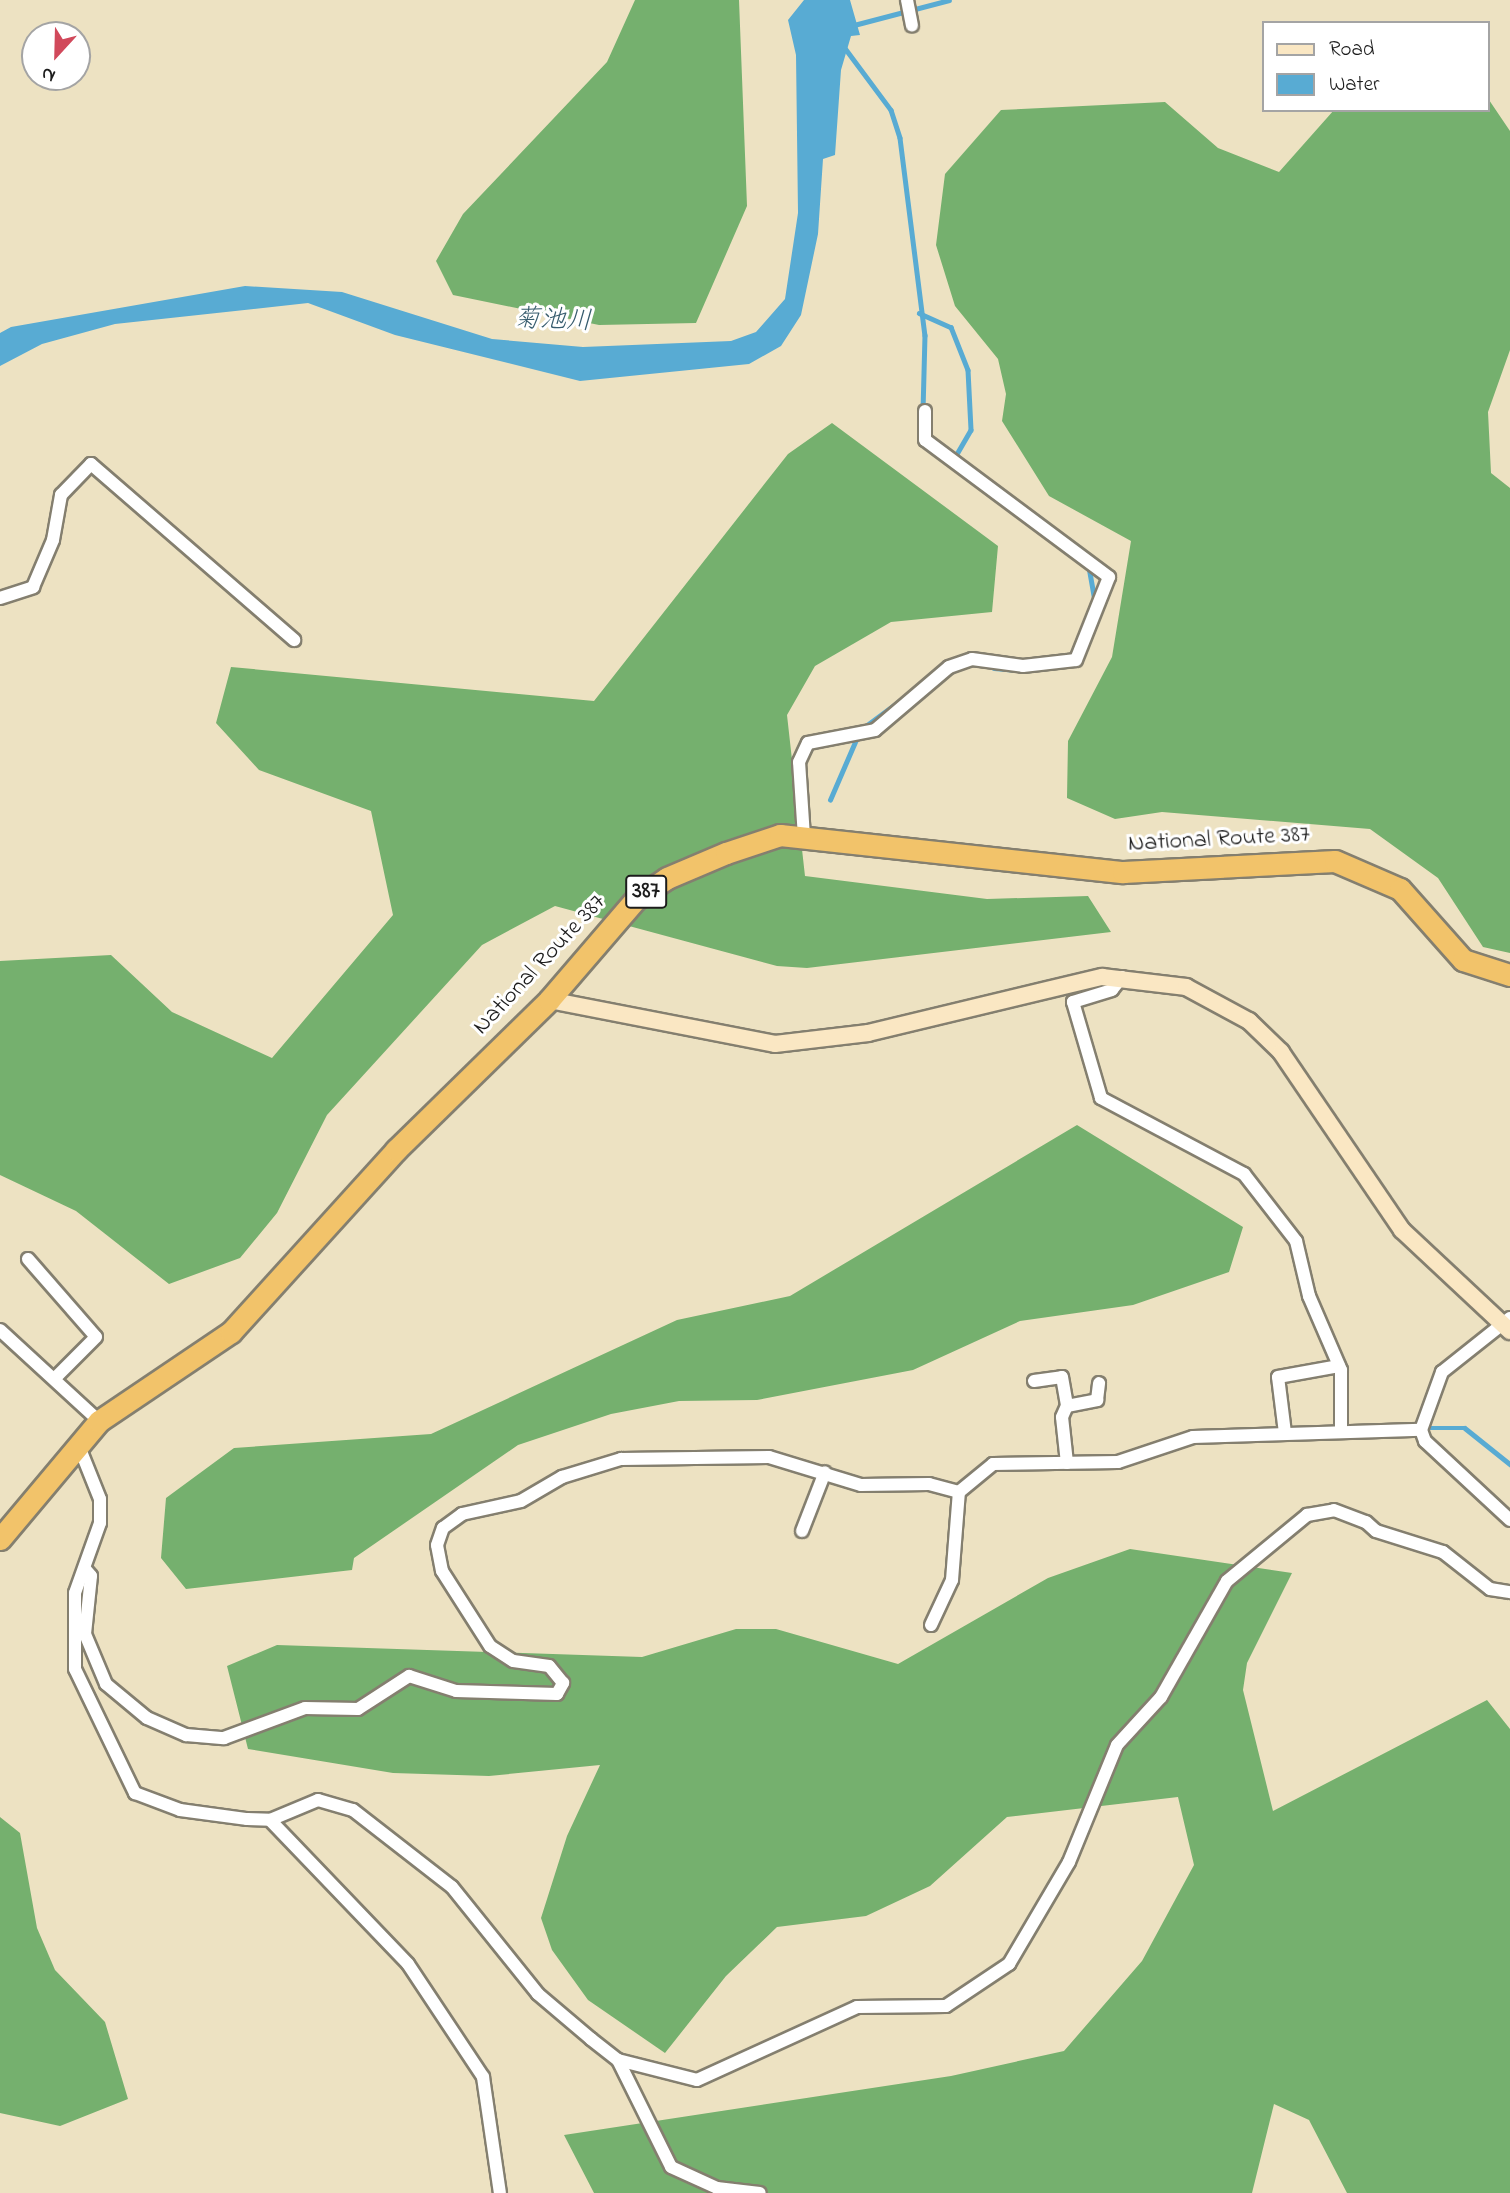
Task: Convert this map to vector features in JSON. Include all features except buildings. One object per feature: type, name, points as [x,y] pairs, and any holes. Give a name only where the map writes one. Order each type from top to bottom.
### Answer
[{"type":"highway","name":"National Route 387","points":[[0,1539],[99,1421],[231,1332],[396,1150],[549,1000],[619,917],[667,878],[780,835],[1124,872],[1335,862],[1400,889],[1463,960],[1510,975]]},
{"type":"street","points":[[907,1],[912,26]]},
{"type":"street","points":[[804,837],[799,762],[808,743],[874,730],[949,667],[972,659],[1023,666],[1076,660],[1108,577],[925,440],[925,411]]},
{"type":"street","points":[[0,598],[33,587],[53,540],[61,495],[91,464],[294,640]]},
{"type":"street","points":[[549,1000],[775,1044],[868,1033],[1122,977],[1186,987],[1249,1021],[1299,1074],[1402,1230],[1507,1324],[1442,1372],[1421,1430],[1425,1441],[1510,1520]]},
{"type":"street","points":[[1122,977],[1112,990],[1073,1002],[1101,1098],[1244,1174],[1296,1241],[1339,1366],[1341,1432]]},
{"type":"street","points":[[28,1259],[96,1337],[57,1376]]},
{"type":"street","points":[[0,1330],[57,1376],[99,1421]]},
{"type":"street","points":[[1285,1433],[1278,1377],[1339,1366]]},
{"type":"street","points":[[1034,1381],[1062,1377],[1067,1406],[1061,1423],[1067,1463]]},
{"type":"street","points":[[1067,1406],[1097,1400],[1099,1383]]},
{"type":"street","points":[[931,1625],[952,1580],[959,1492],[993,1464],[1118,1462],[1194,1437],[1421,1430]]},
{"type":"street","points":[[78,1444],[100,1499],[100,1522],[75,1593],[75,1669],[135,1793],[180,1810],[270,1819],[318,1800],[353,1810],[452,1887],[538,1994],[618,2060],[671,2167],[717,2188],[760,2193]]},
{"type":"street","points":[[85,1569],[91,1576],[85,1633],[106,1684],[147,1718],[186,1735],[242,1736],[290,1711],[358,1709],[410,1676],[456,1691],[541,1697],[557,1694],[559,1674],[513,1661],[490,1646],[437,1558],[443,1528],[461,1514],[521,1501],[562,1477],[621,1459],[769,1457],[825,1472],[860,1485],[929,1484],[959,1492]]},
{"type":"street","points":[[802,1531],[825,1472]]},
{"type":"street","points":[[618,2060],[697,2080],[857,2007],[946,2006],[1010,1964],[1069,1861],[1117,1745],[1161,1697],[1227,1581],[1307,1515],[1334,1510],[1366,1522],[1376,1531],[1443,1552],[1490,1590],[1510,1592]]},
{"type":"street","points":[[270,1819],[432,1993],[483,2077],[499,2193]]},
{"type":"green space","points":[[635,0],[739,0],[747,206],[696,323],[599,325],[453,295],[436,261],[463,214],[607,62]]},
{"type":"green space","points":[[1489,100],[1510,131],[1510,350],[1488,412],[1491,473],[1510,488],[1510,953],[1483,947],[1438,878],[1370,829],[1162,812],[1115,819],[1067,798],[1068,741],[1112,657],[1131,541],[1049,496],[1002,421],[1006,394],[998,359],[955,306],[936,245],[945,174],[1001,110],[1165,102],[1218,148],[1279,172],[1332,112],[1489,112]]},
{"type":"green space","points":[[832,423],[998,546],[992,612],[891,622],[815,666],[787,715],[805,876],[987,899],[1088,896],[1111,932],[807,968],[777,966],[555,906],[482,945],[327,1115],[277,1213],[240,1258],[169,1284],[76,1211],[0,1175],[0,961],[111,955],[172,1012],[272,1058],[393,915],[371,811],[259,770],[216,723],[231,667],[594,701],[788,454]]},
{"type":"green space","points":[[1077,1125],[1243,1227],[1229,1272],[1133,1305],[1020,1321],[913,1370],[757,1400],[679,1401],[611,1414],[518,1445],[354,1558],[352,1570],[186,1589],[161,1558],[166,1498],[234,1448],[431,1434],[677,1320],[790,1296]]},
{"type":"green space","points":[[1130,1549],[1292,1573],[1247,1663],[1243,1690],[1273,1811],[1487,1700],[1510,1729],[1510,2193],[1347,2193],[1309,2120],[1274,2104],[1252,2193],[594,2193],[564,2135],[951,2076],[1064,2051],[1142,1961],[1194,1865],[1178,1797],[1007,1817],[930,1886],[866,1916],[777,1927],[726,1976],[665,2053],[588,2000],[552,1950],[541,1918],[567,1836],[600,1765],[489,1776],[393,1773],[248,1749],[227,1666],[277,1645],[642,1657],[736,1629],[776,1629],[898,1664],[1048,1578]]},
{"type":"green space","points":[[0,1817],[20,1833],[37,1928],[55,1970],[105,2022],[128,2099],[60,2126],[0,2113]]},
{"type":"water","points":[[804,0],[850,0],[860,35],[851,36],[841,70],[835,155],[823,159],[818,234],[801,315],[781,346],[749,364],[580,381],[395,335],[308,303],[115,324],[42,344],[0,366],[0,333],[11,327],[245,286],[342,292],[492,339],[583,347],[731,341],[756,332],[785,299],[798,213],[796,55],[788,20]]},
{"type":"waterway","points":[[854,25],[949,0]]},
{"type":"waterway","points":[[845,48],[891,110],[900,138],[925,335],[923,409]]},
{"type":"waterway","points":[[919,313],[951,327],[968,370],[971,430],[955,458]]},
{"type":"waterway","points":[[1089,567],[1095,600]]},
{"type":"waterway","points":[[994,668],[1017,670]]},
{"type":"waterway","points":[[863,728],[898,702]]},
{"type":"waterway","points":[[830,800],[858,735]]},
{"type":"waterway","points":[[1429,1428],[1465,1428],[1510,1464]]},
{"type":"water label","name":"菊池川","points":[[553,322]]}]
